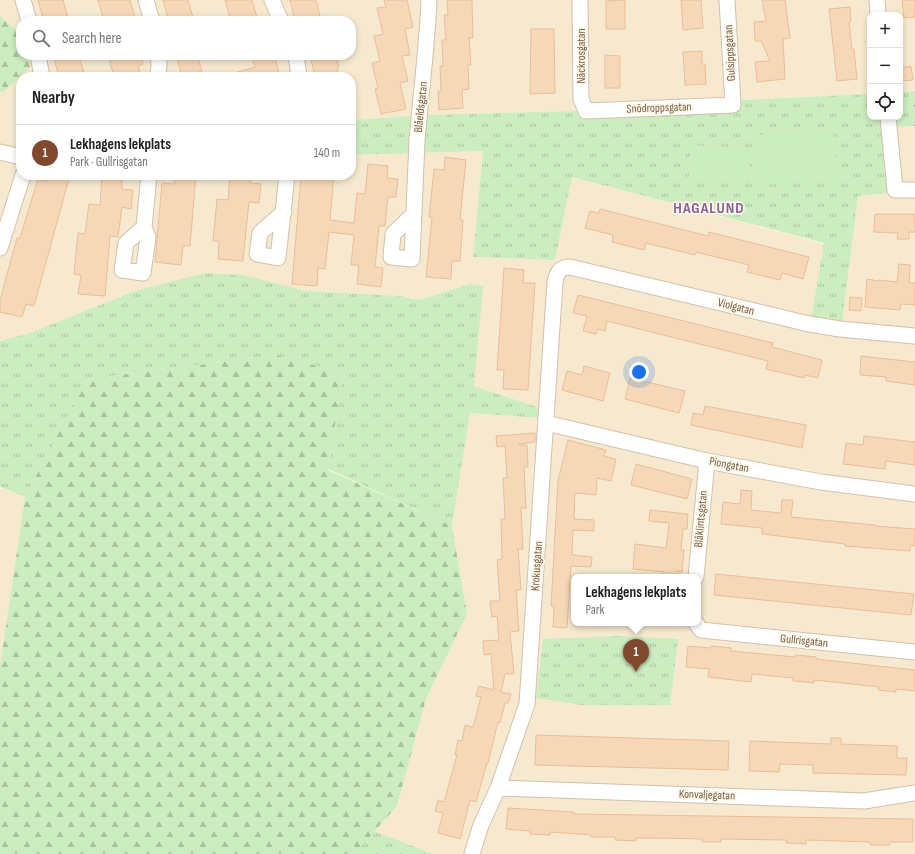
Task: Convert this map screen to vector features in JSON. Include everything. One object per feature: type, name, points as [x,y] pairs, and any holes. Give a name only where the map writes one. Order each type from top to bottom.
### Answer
[{"type":"street","points":[[23,0],[28,16]]},
{"type":"street","points":[[146,0],[151,16]]},
{"type":"street","points":[[272,0],[279,16]]},
{"type":"street","name":"Blåeldsgatan","points":[[414,214],[417,140],[427,46],[429,0]]},
{"type":"street","name":"Näckrosgatan","points":[[580,0],[581,99],[586,112]]},
{"type":"street","name":"Gulsippsgatan","points":[[727,0],[733,105]]},
{"type":"street","points":[[877,0],[878,12]]},
{"type":"street","points":[[39,60],[41,72]]},
{"type":"street","points":[[158,60],[158,72]]},
{"type":"street","points":[[296,60],[298,72]]},
{"type":"street","name":"Snödroppsgatan","points":[[586,112],[733,105]]},
{"type":"street","points":[[888,120],[895,190],[915,190]]},
{"type":"street","points":[[0,152],[16,156]]},
{"type":"street","points":[[0,248],[21,180]]},
{"type":"street","points":[[144,227],[149,180]]},
{"type":"street","points":[[284,212],[287,180]]},
{"type":"street","name":"Violgatan","points":[[560,269],[570,267],[809,324],[840,329],[915,336]]},
{"type":"street","name":"Krokusgatan","points":[[472,854],[481,825],[498,788],[527,704],[555,282],[556,275],[560,269]]},
{"type":"street","name":"Piongatan","points":[[546,423],[707,461],[821,482],[915,494]]},
{"type":"street","name":"Blåklintsgatan","points":[[696,574],[707,461]]},
{"type":"street","name":"Gullrisgatan","points":[[698,626],[701,630],[915,652]]},
{"type":"street","name":"Konvaljegatan","points":[[498,788],[864,801],[915,793]]},
{"type":"shaded area","points":[[0,0],[915,0],[915,91],[903,92],[903,12],[867,12],[867,94],[740,100],[577,111],[428,115],[356,120],[356,72],[16,72],[16,180],[356,180],[356,155],[483,151],[473,257],[555,260],[572,177],[824,244],[811,319],[842,323],[858,196],[884,128],[915,126],[915,854],[433,854],[374,831],[397,806],[426,699],[467,614],[452,526],[470,413],[540,418],[537,407],[474,386],[470,284],[419,300],[400,296],[307,291],[243,275],[0,341]]},
{"type":"shaded area","points":[[0,488],[25,497],[0,666]]},
{"type":"green space","points":[[0,16],[16,30],[16,60],[28,60],[30,67],[25,72],[16,72],[16,80],[3,92],[0,92]]},
{"type":"green space","points":[[915,91],[915,126],[884,128],[888,193],[858,196],[842,323],[811,319],[824,243],[572,177],[555,260],[473,257],[483,151],[356,155],[356,120],[428,115],[577,111],[740,100],[867,94],[867,120],[903,120],[903,92]]},
{"type":"green space","points":[[833,130],[838,181],[758,185],[755,135]]},
{"type":"green space","points":[[690,145],[750,148],[749,182],[689,177]]},
{"type":"green space","points":[[205,273],[243,275],[307,291],[400,296],[419,300],[470,284],[483,286],[474,386],[537,407],[541,418],[470,413],[452,526],[328,469],[343,373],[277,355],[88,379],[25,497],[0,487],[0,341],[33,332],[135,291]]},
{"type":"green space","points":[[277,355],[343,373],[328,470],[452,526],[467,614],[426,699],[397,806],[354,854],[0,854],[0,666],[25,497],[87,379]]},
{"type":"green space","points":[[618,636],[678,639],[670,705],[581,705],[536,698],[543,639]]},
{"type":"green space","points":[[374,831],[433,854],[354,854]]},
{"type":"building","points":[[38,0],[63,0],[68,16],[43,16]]},
{"type":"building","points":[[98,0],[130,0],[135,16],[103,16]]},
{"type":"building","points":[[163,0],[188,0],[193,16],[168,16]]},
{"type":"building","points":[[225,0],[252,0],[257,16],[230,16]]},
{"type":"building","points":[[290,0],[316,0],[320,16],[294,16]]},
{"type":"building","points":[[384,0],[407,0],[413,27],[405,29],[410,55],[402,56],[408,81],[400,83],[406,109],[381,114],[375,89],[378,88],[372,63],[380,61],[374,36],[383,34],[377,8],[386,7]]},
{"type":"building","points":[[447,0],[472,0],[473,38],[469,38],[471,65],[468,65],[469,89],[462,90],[463,108],[439,110],[438,91],[441,91],[440,66],[443,66],[442,40],[446,40],[444,15],[448,15]]},
{"type":"building","points":[[625,0],[625,29],[606,29],[606,1]]},
{"type":"building","points":[[681,0],[701,0],[703,28],[683,30]]},
{"type":"building","points":[[762,0],[785,0],[790,38],[783,39],[785,79],[757,82],[755,62],[770,61],[761,41],[755,41],[754,22],[766,21]]},
{"type":"building","points":[[902,0],[915,0],[915,17],[904,18]]},
{"type":"building","points":[[850,7],[851,22],[849,22],[857,79],[837,81],[829,9]]},
{"type":"building","points":[[531,29],[554,29],[555,93],[530,94]]},
{"type":"building","points":[[702,51],[702,64],[705,64],[706,84],[685,85],[683,52]]},
{"type":"building","points":[[605,55],[620,56],[620,88],[605,88]]},
{"type":"building","points":[[54,60],[80,60],[84,72],[58,72]]},
{"type":"building","points":[[109,60],[142,60],[143,64],[138,66],[140,72],[113,72]]},
{"type":"building","points":[[177,60],[199,60],[202,71],[181,72]]},
{"type":"building","points":[[253,60],[275,60],[279,72],[238,72],[255,67]]},
{"type":"building","points":[[311,60],[337,60],[339,67],[337,68],[338,72],[314,72]]},
{"type":"building","points":[[911,66],[913,80],[903,81],[903,67]]},
{"type":"building","points":[[445,157],[466,160],[460,220],[463,220],[460,261],[452,261],[451,279],[426,277],[432,217],[429,217],[434,169],[444,170]]},
{"type":"building","points":[[368,164],[388,166],[387,178],[398,179],[396,197],[388,197],[385,226],[379,226],[375,267],[383,268],[381,287],[357,284],[359,265],[351,265],[354,235],[329,232],[325,269],[318,268],[317,286],[292,284],[301,180],[334,180],[330,220],[354,223],[357,193],[365,194]]},
{"type":"building","points":[[38,180],[69,180],[34,306],[26,304],[22,317],[0,312],[0,300],[17,238],[20,238]]},
{"type":"building","points":[[102,180],[122,180],[122,189],[133,190],[131,209],[122,207],[118,237],[110,236],[105,296],[78,294],[81,275],[74,274],[78,233],[85,234],[89,204],[100,205]]},
{"type":"building","points":[[174,180],[196,180],[190,246],[183,246],[181,265],[155,262],[162,183],[174,184]]},
{"type":"building","points":[[230,180],[250,180],[250,183],[261,184],[259,203],[249,202],[243,261],[218,259],[219,241],[213,241],[217,199],[228,200]]},
{"type":"building","points":[[600,209],[708,236],[709,232],[809,257],[803,279],[782,273],[780,280],[747,272],[749,265],[696,252],[695,255],[646,243],[644,250],[612,242],[613,235],[585,228],[590,211],[599,213]]},
{"type":"building","points":[[875,214],[915,214],[915,232],[909,232],[909,239],[897,239],[898,233],[874,232]]},
{"type":"building","points":[[899,264],[910,265],[909,282],[915,283],[915,305],[901,304],[900,310],[865,307],[867,279],[897,282]]},
{"type":"building","points":[[504,268],[524,270],[523,283],[535,283],[528,390],[503,389],[504,370],[497,370]]},
{"type":"building","points":[[578,295],[773,343],[772,347],[822,360],[818,378],[805,375],[804,378],[766,369],[768,361],[607,321],[605,331],[598,329],[596,334],[583,331],[587,316],[573,313]]},
{"type":"building","points":[[850,297],[862,298],[861,311],[849,310]]},
{"type":"building","points":[[861,356],[915,362],[915,385],[886,381],[886,377],[860,375]]},
{"type":"building","points":[[584,366],[610,373],[603,401],[562,390],[567,371],[582,375]]},
{"type":"building","points":[[630,378],[685,391],[679,413],[625,399]]},
{"type":"building","points":[[705,406],[806,425],[802,448],[691,425],[693,413],[703,415]]},
{"type":"building","points":[[535,433],[535,442],[519,444],[527,445],[528,467],[524,467],[526,508],[521,508],[523,549],[518,549],[521,590],[516,590],[519,631],[510,632],[514,674],[505,674],[501,692],[511,694],[508,703],[505,703],[500,723],[498,722],[488,763],[476,802],[470,800],[460,839],[438,833],[443,813],[435,811],[438,800],[444,802],[457,755],[455,755],[458,740],[462,741],[465,725],[473,727],[481,697],[476,696],[479,686],[494,690],[491,654],[484,655],[483,641],[499,640],[497,616],[492,617],[490,601],[500,601],[497,560],[502,559],[501,519],[505,519],[503,478],[507,478],[505,446],[497,447],[496,436]]},
{"type":"building","points":[[864,436],[915,442],[915,465],[886,461],[885,469],[843,464],[846,443],[863,445]]},
{"type":"building","points":[[568,440],[606,450],[604,456],[616,459],[611,481],[597,478],[596,495],[575,493],[574,519],[594,520],[594,531],[573,530],[572,555],[592,557],[591,567],[571,566],[567,628],[553,627],[554,606],[551,606],[558,481]]},
{"type":"building","points":[[636,464],[692,479],[687,499],[631,485]]},
{"type":"building","points":[[741,490],[752,491],[751,510],[781,513],[782,500],[793,500],[791,517],[915,529],[915,546],[911,545],[910,551],[845,546],[845,544],[762,534],[762,528],[721,524],[723,502],[740,504]]},
{"type":"building","points":[[650,510],[688,514],[687,529],[683,529],[681,550],[684,550],[682,572],[678,571],[678,574],[664,574],[664,572],[633,569],[635,544],[666,548],[669,523],[649,521]]},
{"type":"building","points":[[716,574],[914,594],[911,615],[714,595]]},
{"type":"building","points":[[688,646],[711,648],[711,646],[722,647],[731,648],[731,651],[795,657],[796,655],[816,657],[816,659],[915,670],[915,691],[896,689],[896,692],[878,690],[879,687],[814,680],[814,683],[793,681],[793,678],[752,674],[751,682],[708,677],[709,669],[686,667]]},
{"type":"building","points":[[536,735],[729,741],[728,770],[535,765]]},
{"type":"building","points":[[831,738],[841,738],[841,744],[897,746],[897,758],[907,758],[906,775],[813,773],[813,765],[780,764],[779,772],[749,771],[750,741],[831,744]]},
{"type":"building","points":[[508,808],[574,812],[574,814],[913,819],[913,842],[890,842],[890,845],[870,845],[870,842],[806,840],[806,844],[786,843],[786,840],[721,839],[721,842],[702,842],[702,839],[636,838],[636,841],[615,840],[615,837],[591,837],[591,835],[550,832],[550,835],[530,834],[530,831],[506,829]]},
{"type":"place","name":"Lekhagens lekplats","points":[[636,672]]},
{"type":"district","name":"HAGALUND","points":[[709,208]]}]
